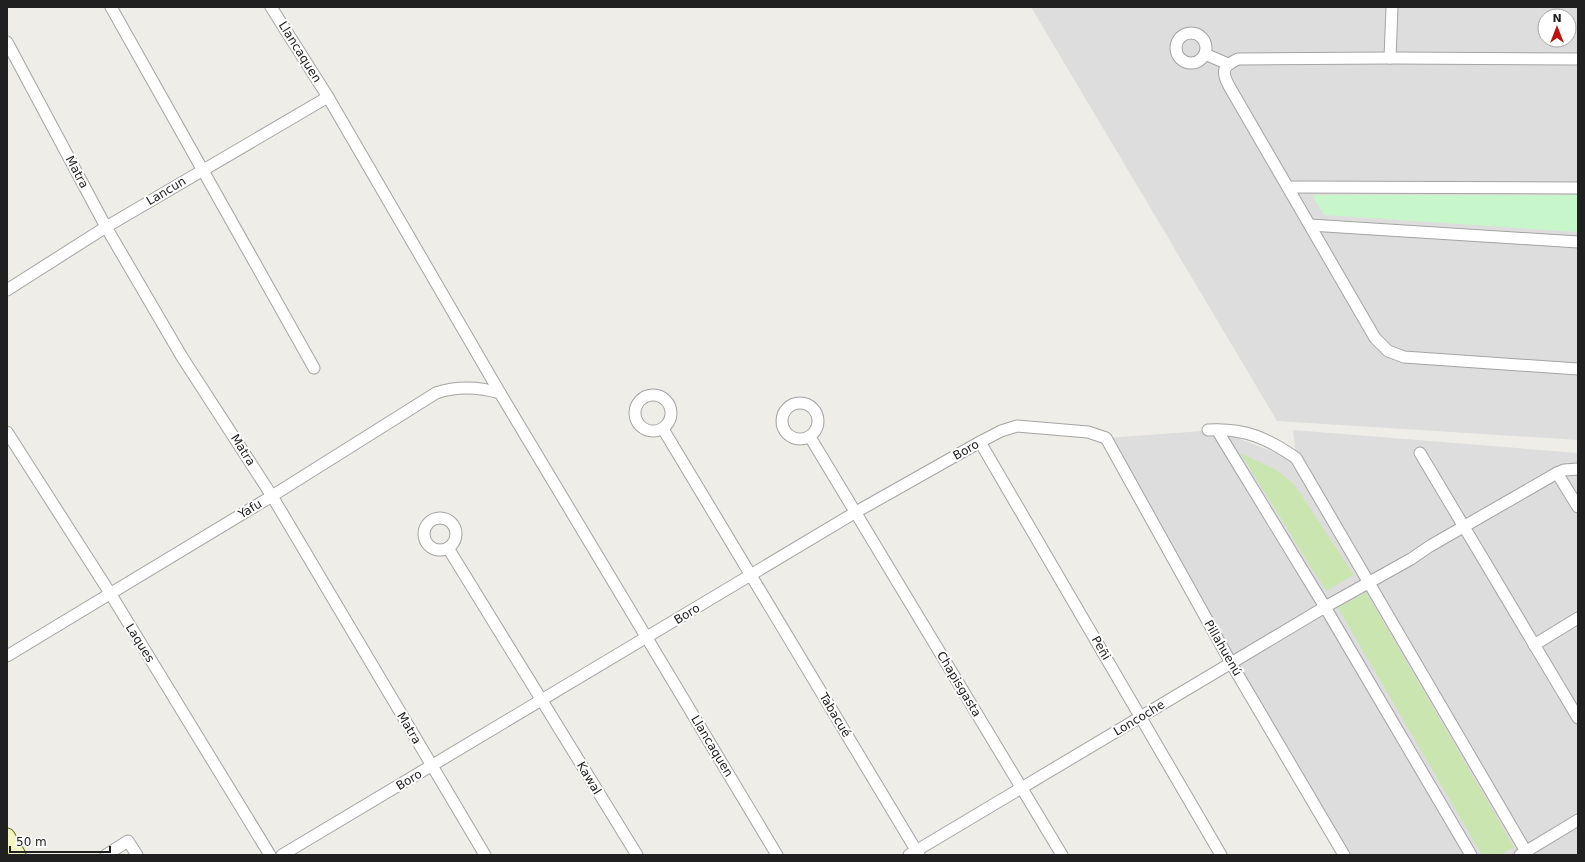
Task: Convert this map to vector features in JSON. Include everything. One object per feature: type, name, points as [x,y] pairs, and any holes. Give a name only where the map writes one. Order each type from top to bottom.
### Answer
[{"type":"main road","points":[[7,836],[18,855]]},
{"type":"street","points":[[111,7],[314,368]]},
{"type":"street","name":"Llancaquen","points":[[271,7],[328,97],[500,393],[776,855]]},
{"type":"street","points":[[1390,58],[1392,7]]},
{"type":"street","name":"Matra","points":[[7,42],[106,227],[182,357],[272,496],[485,855]]},
{"type":"street","points":[[1205,54],[1228,64]]},
{"type":"street","points":[[1578,59],[1238,59],[1228,64],[1224,70],[1224,77],[1229,86],[1375,338],[1388,351],[1404,357],[1578,369]]},
{"type":"street","name":"Lancun","points":[[7,290],[106,227],[328,97]]},
{"type":"street","points":[[1288,187],[1578,188]]},
{"type":"street","points":[[1310,225],[1578,242]]},
{"type":"street","name":"Yafu","points":[[7,656],[272,496],[436,393],[460,388],[485,389],[500,393]]},
{"type":"street","name":"Boro","points":[[282,855],[856,512],[1001,431],[1017,426],[1088,432],[1106,438]]},
{"type":"street","name":"Tabacué","points":[[663,429],[915,853]]},
{"type":"street","points":[[1470,855],[1325,607],[1213,430],[1235,431],[1257,435],[1280,447],[1296,458],[1370,582],[1525,854],[1578,820]]},
{"type":"street","name":"Laques","points":[[7,432],[110,594],[270,855]]},
{"type":"street","name":"Chapisgasta","points":[[810,437],[1062,855]]},
{"type":"street","name":"Pillahuenú","points":[[1106,438],[1231,663],[1344,855]]},
{"type":"street","name":"Peñi","points":[[980,442],[1221,855]]},
{"type":"street","points":[[1420,453],[1578,718]]},
{"type":"street","name":"Loncoche","points":[[915,853],[1021,788],[1325,607],[1557,473],[1564,470],[1578,469]]},
{"type":"street","points":[[1557,473],[1578,508]]},
{"type":"street","name":"Kawal","points":[[448,548],[637,855]]},
{"type":"street","points":[[1534,645],[1578,618]]},
{"type":"street","points":[[106,855],[128,841],[137,855]]},
{"type":"shaded area","points":[[1031,7],[1578,7],[1578,440],[1277,421]]},
{"type":"shaded area","points":[[1217,430],[1281,455],[1296,458],[1293,430],[1578,453],[1578,855],[1345,855],[1106,438]]},
{"type":"green space","points":[[1312,195],[1578,195],[1578,232],[1324,215]]},
{"type":"green space","points":[[1240,453],[1275,469],[1295,485],[1354,575],[1326,591]]},
{"type":"green space","points":[[1366,592],[1514,847],[1500,855],[1482,855],[1338,608]]}]
